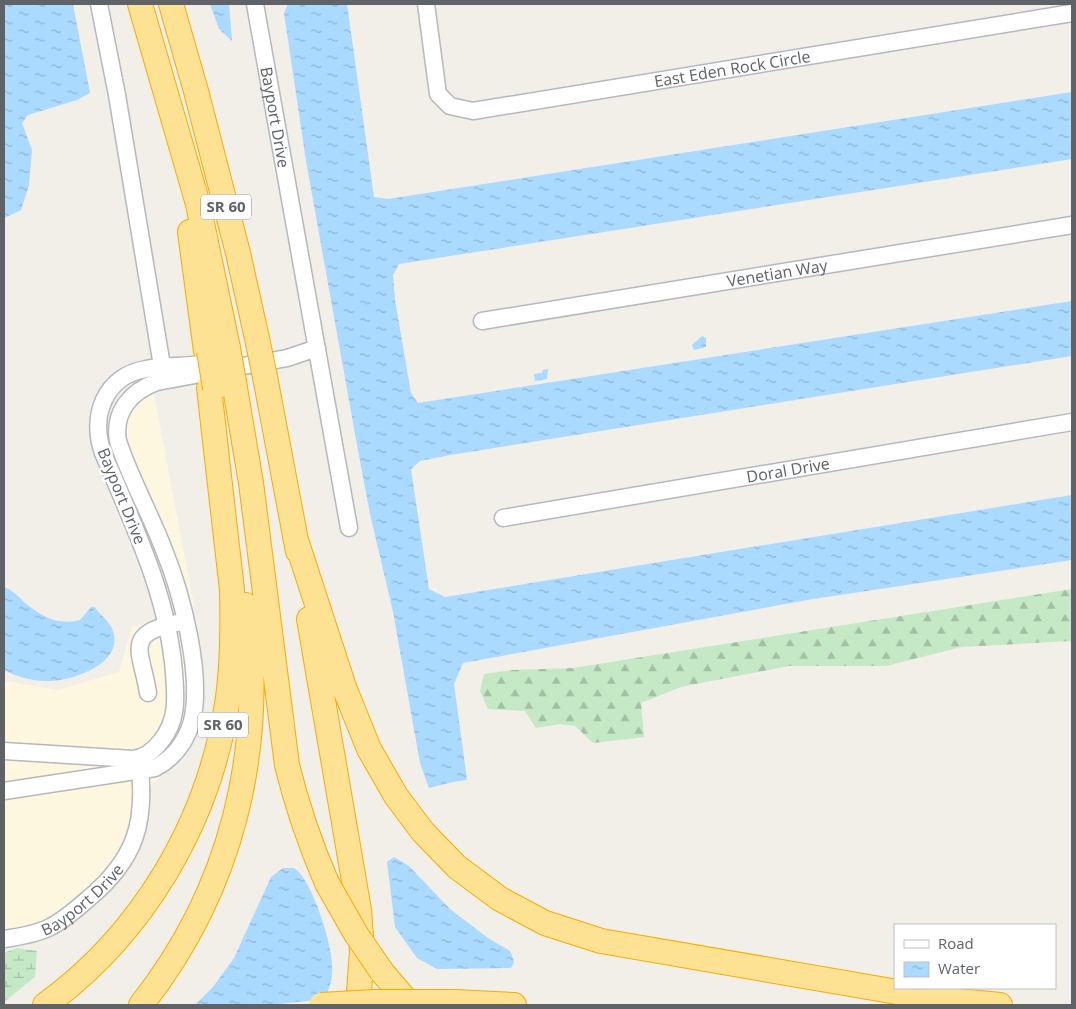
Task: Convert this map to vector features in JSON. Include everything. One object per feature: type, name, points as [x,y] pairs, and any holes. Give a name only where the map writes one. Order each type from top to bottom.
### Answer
[{"type":"highway","name":"SR 60","points":[[140,4],[172,122],[200,303],[219,386],[248,614],[252,672],[247,753],[232,830],[212,887],[195,925],[169,968],[141,1005]]},
{"type":"highway","name":"SR 60","points":[[171,4],[191,72],[238,253],[265,377],[295,537],[355,879],[361,935],[371,969],[358,1005]]},
{"type":"highway","points":[[162,83],[198,204],[228,348],[219,386],[250,484],[286,765],[300,814],[327,883],[356,934],[371,969],[410,1005]]},
{"type":"highway","name":"SR 60","points":[[45,1005],[64,992],[94,964],[122,934],[144,906],[166,873],[192,822],[214,760],[227,703],[232,660],[233,623],[219,386]]},
{"type":"highway","points":[[295,537],[344,687],[369,749],[382,772],[396,796],[423,832],[457,867],[500,899],[545,922],[601,941],[938,999],[1000,1005]]},
{"type":"highway","points":[[351,1005],[371,969]]},
{"type":"highway","points":[[321,1005],[374,1002],[455,1002],[514,1005]]},
{"type":"street","points":[[98,4],[117,95],[163,374]]},
{"type":"street","name":"Bayport Drive","points":[[4,939],[37,934],[55,926],[100,889],[117,872],[129,852],[137,832],[143,787],[140,765],[168,731],[176,708],[168,625],[148,560],[100,443],[97,426],[102,404],[116,384],[140,370],[163,374],[288,358],[317,348],[255,4]]},
{"type":"street","name":"East Eden Rock Circle","points":[[426,4],[438,94],[450,106],[473,111],[1072,12]]},
{"type":"street","name":"Venetian Way","points":[[482,321],[1072,225]]},
{"type":"street","points":[[317,348],[349,528]]},
{"type":"street","name":"Bayport Drive","points":[[140,765],[155,768],[169,759],[184,741],[191,724],[194,708],[195,690],[185,622],[177,589],[166,556],[121,450],[117,432],[120,413],[129,400],[163,374]]},
{"type":"street","name":"Doral Drive","points":[[503,518],[1072,422]]},
{"type":"street","points":[[148,693],[139,643],[144,635],[168,625],[185,622]]},
{"type":"street","points":[[4,751],[125,759],[140,765]]},
{"type":"street","points":[[4,791],[140,765]]},
{"type":"shaded area","points":[[153,389],[194,606],[189,607],[127,448],[123,431],[130,408]]},
{"type":"shaded area","points":[[194,611],[205,690],[200,731],[178,762],[150,786],[142,838],[114,885],[4,945],[4,681],[58,690],[119,672],[132,627]]},
{"type":"green space","points":[[1072,589],[1072,641],[961,647],[886,666],[789,666],[681,687],[641,703],[644,737],[593,743],[575,726],[560,724],[536,728],[525,711],[488,709],[480,691],[484,674],[512,670],[573,668]]},
{"type":"green space","points":[[17,948],[37,951],[35,977],[4,1002],[4,953]]},
{"type":"water","points":[[4,4],[73,4],[90,93],[77,100],[28,115],[22,123],[32,150],[29,185],[21,210],[4,218]]},
{"type":"water","points":[[210,4],[229,4],[232,41],[219,29]]},
{"type":"water","points":[[288,4],[347,4],[374,197],[388,199],[1072,92],[1072,159],[399,264],[393,275],[395,300],[411,393],[418,403],[1072,301],[1072,356],[420,461],[411,469],[429,589],[445,597],[1072,495],[1072,560],[813,599],[463,663],[454,684],[467,780],[429,788],[420,763],[393,612],[370,514],[357,445],[306,161],[284,13]]},
{"type":"water","points":[[702,336],[706,338],[706,347],[694,350],[692,345]]},
{"type":"water","points":[[548,369],[547,379],[535,381],[534,374],[542,373],[543,370]]},
{"type":"water","points":[[4,587],[42,615],[56,621],[72,622],[80,620],[91,607],[95,607],[113,630],[114,646],[109,655],[91,670],[67,679],[55,681],[29,679],[4,670]]},
{"type":"water","points":[[394,857],[409,866],[450,909],[488,938],[510,951],[514,963],[511,968],[437,969],[417,958],[395,927],[387,862]]},
{"type":"water","points":[[283,868],[294,868],[301,875],[313,896],[323,923],[332,962],[331,979],[326,999],[269,1005],[195,1005],[213,987],[234,958],[271,877]]}]
